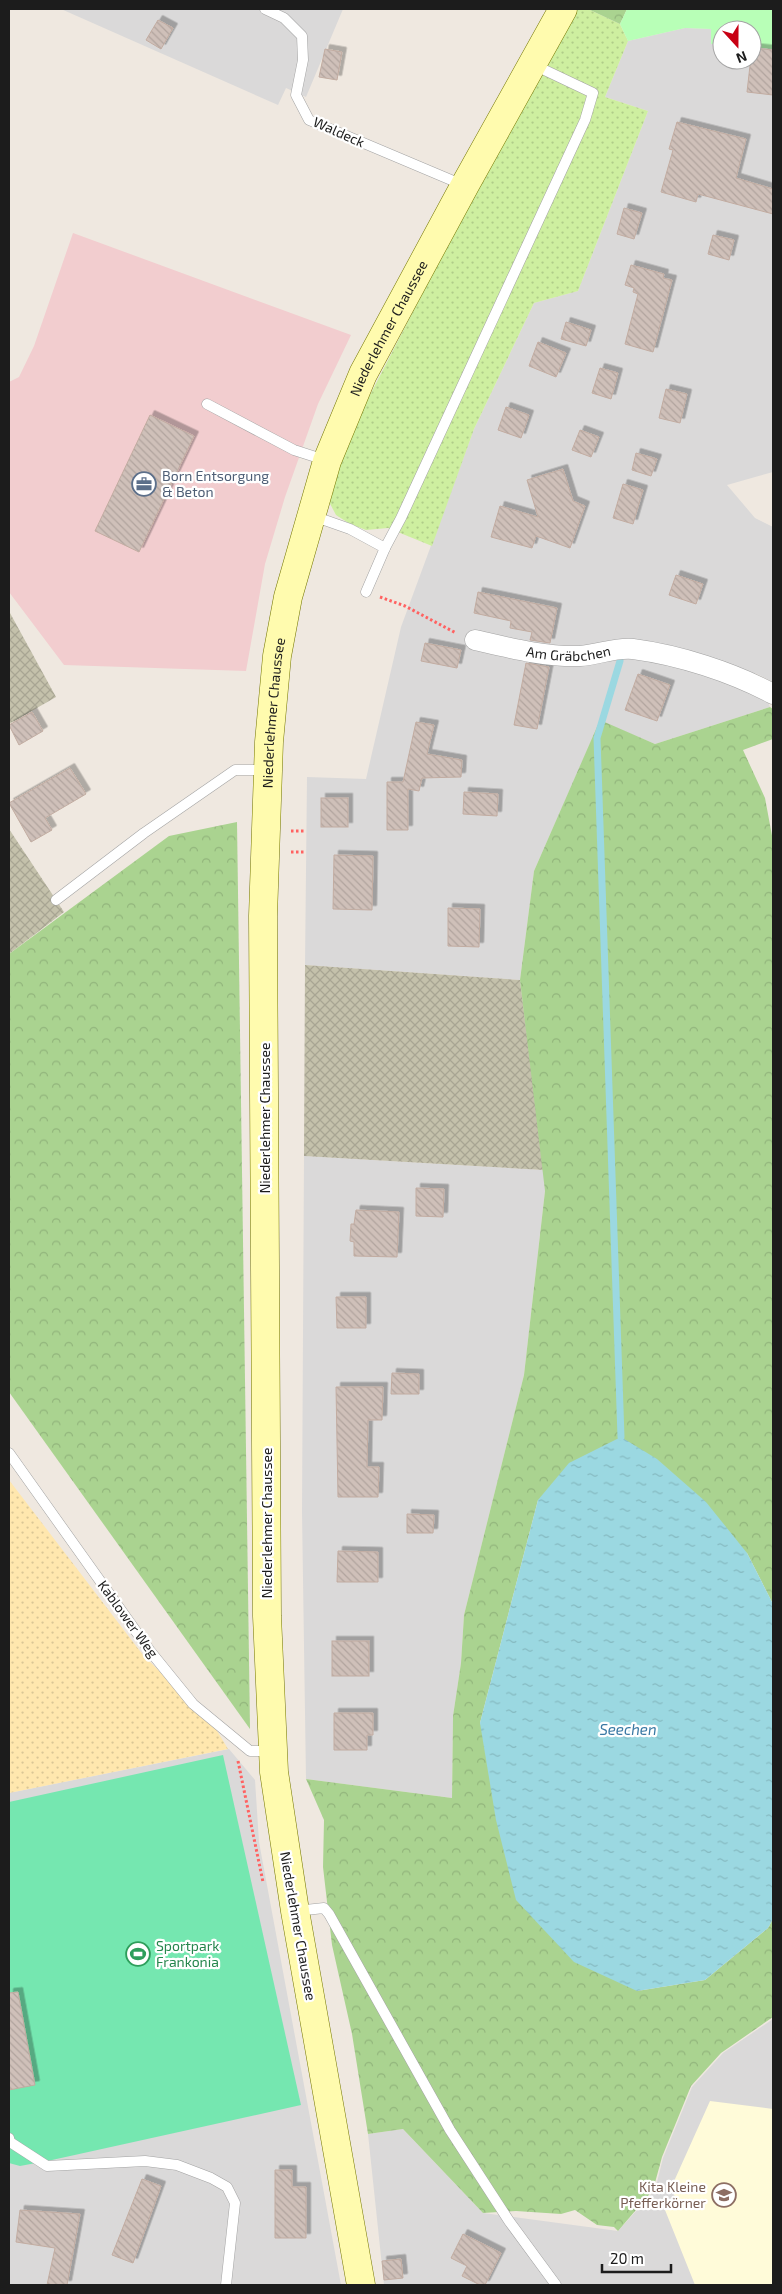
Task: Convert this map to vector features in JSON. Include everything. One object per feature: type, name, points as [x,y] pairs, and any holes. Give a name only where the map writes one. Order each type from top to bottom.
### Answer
[{"type":"main road","name":"Niederlehmer Chaussee","points":[[361,2285],[282,1834],[273,1751],[268,1616],[263,916],[268,770],[277,656],[288,597],[327,460],[363,374],[563,9]]},
{"type":"street","name":"Am Gräbchen","points":[[475,640],[551,655],[581,656],[631,649],[654,653],[729,673],[773,694]]},
{"type":"lane","name":"Waldeck","points":[[265,9],[284,18],[302,36],[303,60],[296,96],[309,120],[465,185]]},
{"type":"lane","points":[[366,592],[384,548],[401,518],[585,120],[593,93],[534,64]]},
{"type":"lane","points":[[207,404],[294,450],[327,460]]},
{"type":"lane","points":[[310,516],[350,529],[384,548]]},
{"type":"lane","points":[[56,900],[144,833],[235,770],[268,770]]},
{"type":"lane","name":"Kablower Weg","points":[[9,1454],[150,1650],[193,1704],[250,1751],[273,1751]]},
{"type":"lane","points":[[295,1911],[324,1908],[329,1914],[450,2130],[509,2221],[556,2285]]},
{"type":"lane","points":[[9,2138],[10,2142],[47,2166],[145,2161],[176,2165],[211,2178],[227,2187],[235,2203],[226,2285]]},
{"type":"path","points":[[366,592],[404,606],[456,633],[475,640]]},
{"type":"path","points":[[287,831],[305,831]]},
{"type":"path","points":[[287,852],[305,852]]},
{"type":"shaded area","points":[[61,9],[343,9],[306,97],[286,88],[278,105]]},
{"type":"shaded area","points":[[685,28],[712,29],[712,70],[762,70],[762,48],[773,49],[773,472],[727,485],[755,518],[773,527],[773,682],[755,673],[770,707],[655,744],[600,721],[534,871],[520,980],[305,965],[307,777],[366,779],[401,627],[474,429],[534,303],[578,291],[648,111],[605,97],[628,41]]},
{"type":"shaded area","points":[[73,233],[351,335],[318,404],[285,497],[265,564],[246,671],[64,665],[9,592],[9,382],[19,377],[34,346]]},
{"type":"shaded area","points":[[9,614],[56,697],[9,724]]},
{"type":"shaded area","points":[[9,829],[64,912],[9,954]]},
{"type":"shaded area","points":[[305,965],[520,980],[544,1170],[304,1156]]},
{"type":"shaded area","points":[[304,1156],[544,1170],[545,1191],[524,1375],[464,1615],[461,1663],[453,1716],[452,1798],[306,1779],[302,1512]]},
{"type":"shaded area","name":"Sportpark Frankonia","points":[[229,1749],[255,1780],[259,1842],[341,2285],[9,2285],[9,1793]]},
{"type":"shaded area","points":[[773,2019],[773,2285],[384,2285],[368,2134],[403,2129],[483,2213],[618,2231],[655,2190],[663,2158],[692,2087],[723,2053]]},
{"type":"shaded area","name":"Kita Kleine Pfefferkörner","points":[[710,2101],[773,2109],[773,2285],[695,2285],[665,2210],[678,2203],[671,2188]]},
{"type":"green space","points":[[576,9],[588,9],[620,24],[628,41],[605,97],[648,111],[578,291],[534,303],[474,429],[432,546],[388,528],[366,530],[350,524],[336,515],[327,498],[340,453],[476,190]]},
{"type":"green space","points":[[588,9],[627,9],[620,24]]},
{"type":"green space","points":[[627,9],[773,9],[773,49],[762,48],[762,20],[712,20],[712,44],[711,29],[685,28],[628,41],[620,24]]},
{"type":"green space","points":[[770,707],[773,709],[773,739],[743,750],[765,798],[773,841],[773,1604],[747,1553],[538,1500],[480,1723],[637,1991],[705,1980],[768,1928],[773,1919],[773,2017],[721,2053],[691,2086],[662,2157],[653,2190],[618,2231],[614,2227],[597,2225],[575,2210],[561,2214],[516,2211],[483,2213],[403,2129],[368,2134],[352,2034],[332,1945],[323,1867],[324,1820],[306,1779],[452,1798],[453,1716],[461,1663],[464,1615],[524,1375],[545,1191],[520,980],[534,871],[600,720],[655,744]]},
{"type":"green space","points":[[237,822],[250,1729],[9,1392],[9,954],[169,836]]},
{"type":"green space","name":"Sportpark Frankonia","points":[[223,1755],[301,2105],[52,2160],[20,2166],[9,2163],[9,1802]]},
{"type":"sand","points":[[9,1480],[143,1655],[213,1724],[228,1749],[9,1793]]},
{"type":"water","name":"Seechen","points":[[621,1437],[657,1459],[706,1502],[747,1553],[773,1604],[773,1919],[768,1928],[705,1980],[637,1991],[574,1962],[516,1900],[496,1820],[480,1723],[538,1500],[569,1463]]},
{"type":"building","points":[[158,20],[173,28],[161,49],[146,40]]},
{"type":"building","points":[[325,49],[342,52],[337,80],[319,77]]},
{"type":"building","points":[[762,49],[773,50],[773,95],[747,92],[750,70],[762,70]]},
{"type":"building","points":[[677,122],[746,139],[736,178],[773,189],[773,214],[698,194],[696,202],[661,192],[673,150],[669,149]]},
{"type":"building","points":[[624,208],[642,213],[634,239],[617,234]]},
{"type":"building","points":[[713,235],[734,240],[729,260],[708,254]]},
{"type":"building","points":[[631,265],[664,274],[663,278],[672,280],[653,352],[625,344],[638,294],[633,292],[634,288],[625,285]]},
{"type":"building","points":[[566,322],[591,330],[586,346],[561,339]]},
{"type":"building","points":[[538,342],[566,353],[556,377],[529,366]]},
{"type":"building","points":[[600,368],[618,373],[611,399],[592,393]]},
{"type":"building","points":[[666,389],[687,394],[680,423],[659,418]]},
{"type":"building","points":[[506,407],[529,415],[521,438],[498,430]]},
{"type":"building","name":"Born Entsorgung & Beton","points":[[150,415],[194,436],[139,552],[95,531]]},
{"type":"building","points":[[580,430],[599,437],[591,457],[572,450]]},
{"type":"building","points":[[636,453],[657,459],[651,476],[632,470]]},
{"type":"building","points":[[563,469],[573,501],[585,506],[570,548],[536,536],[532,548],[491,537],[500,506],[538,517],[527,480]]},
{"type":"building","points":[[623,484],[643,490],[633,524],[613,518]]},
{"type":"building","points":[[676,575],[703,584],[696,604],[669,595]]},
{"type":"building","points":[[478,592],[557,608],[550,643],[530,640],[532,632],[510,628],[511,621],[474,613]]},
{"type":"building","points":[[425,643],[461,650],[457,668],[421,661]]},
{"type":"building","points":[[526,663],[549,667],[537,729],[514,725]]},
{"type":"building","points":[[638,674],[670,685],[657,721],[625,710]]},
{"type":"building","points":[[32,712],[43,731],[19,745],[9,725]]},
{"type":"building","points":[[416,722],[434,725],[427,754],[462,760],[461,777],[422,778],[419,791],[408,789],[408,830],[387,830],[387,782],[403,782]]},
{"type":"building","points":[[70,768],[86,794],[45,818],[52,830],[31,842],[9,803]]},
{"type":"building","points":[[464,792],[498,794],[497,816],[463,814]]},
{"type":"building","points":[[321,798],[348,798],[348,827],[321,827]]},
{"type":"building","points":[[334,855],[373,856],[372,910],[333,909]]},
{"type":"building","points":[[448,908],[480,909],[479,947],[448,946]]},
{"type":"building","points":[[416,1188],[444,1189],[443,1217],[416,1216]]},
{"type":"building","points":[[356,1210],[399,1212],[397,1257],[354,1256],[354,1242],[350,1241],[351,1224],[354,1224]]},
{"type":"building","points":[[336,1297],[366,1297],[366,1328],[337,1328]]},
{"type":"building","points":[[392,1373],[419,1374],[419,1394],[391,1394]]},
{"type":"building","points":[[336,1387],[383,1387],[382,1420],[368,1420],[367,1467],[379,1467],[378,1497],[338,1497]]},
{"type":"building","points":[[407,1514],[434,1515],[433,1533],[407,1533]]},
{"type":"building","points":[[338,1551],[378,1552],[378,1582],[337,1582]]},
{"type":"building","points":[[332,1641],[369,1641],[369,1676],[332,1676]]},
{"type":"building","points":[[334,1713],[373,1713],[373,1735],[367,1735],[367,1750],[334,1750]]},
{"type":"building","points":[[18,1992],[35,2085],[9,2090],[9,1993]]},
{"type":"building","points":[[275,2170],[292,2170],[292,2187],[306,2187],[306,2238],[275,2238]]},
{"type":"building","points":[[142,2179],[161,2186],[133,2263],[112,2255]]},
{"type":"building","points":[[20,2210],[80,2214],[67,2285],[47,2285],[55,2248],[16,2242]]},
{"type":"building","points":[[463,2234],[501,2253],[485,2285],[480,2285],[462,2276],[467,2266],[451,2258]]},
{"type":"building","points":[[401,2259],[403,2278],[384,2280],[382,2261]]},
{"type":"waterway","points":[[620,661],[597,738],[621,1437]]},
{"type":"place","name":"Born Entsorgung & Beton","points":[[144,484]]},
{"type":"place","name":"Sportpark Frankonia","points":[[138,1954]]},
{"type":"place","name":"Kita Kleine Pfefferkörner","points":[[724,2195]]}]
